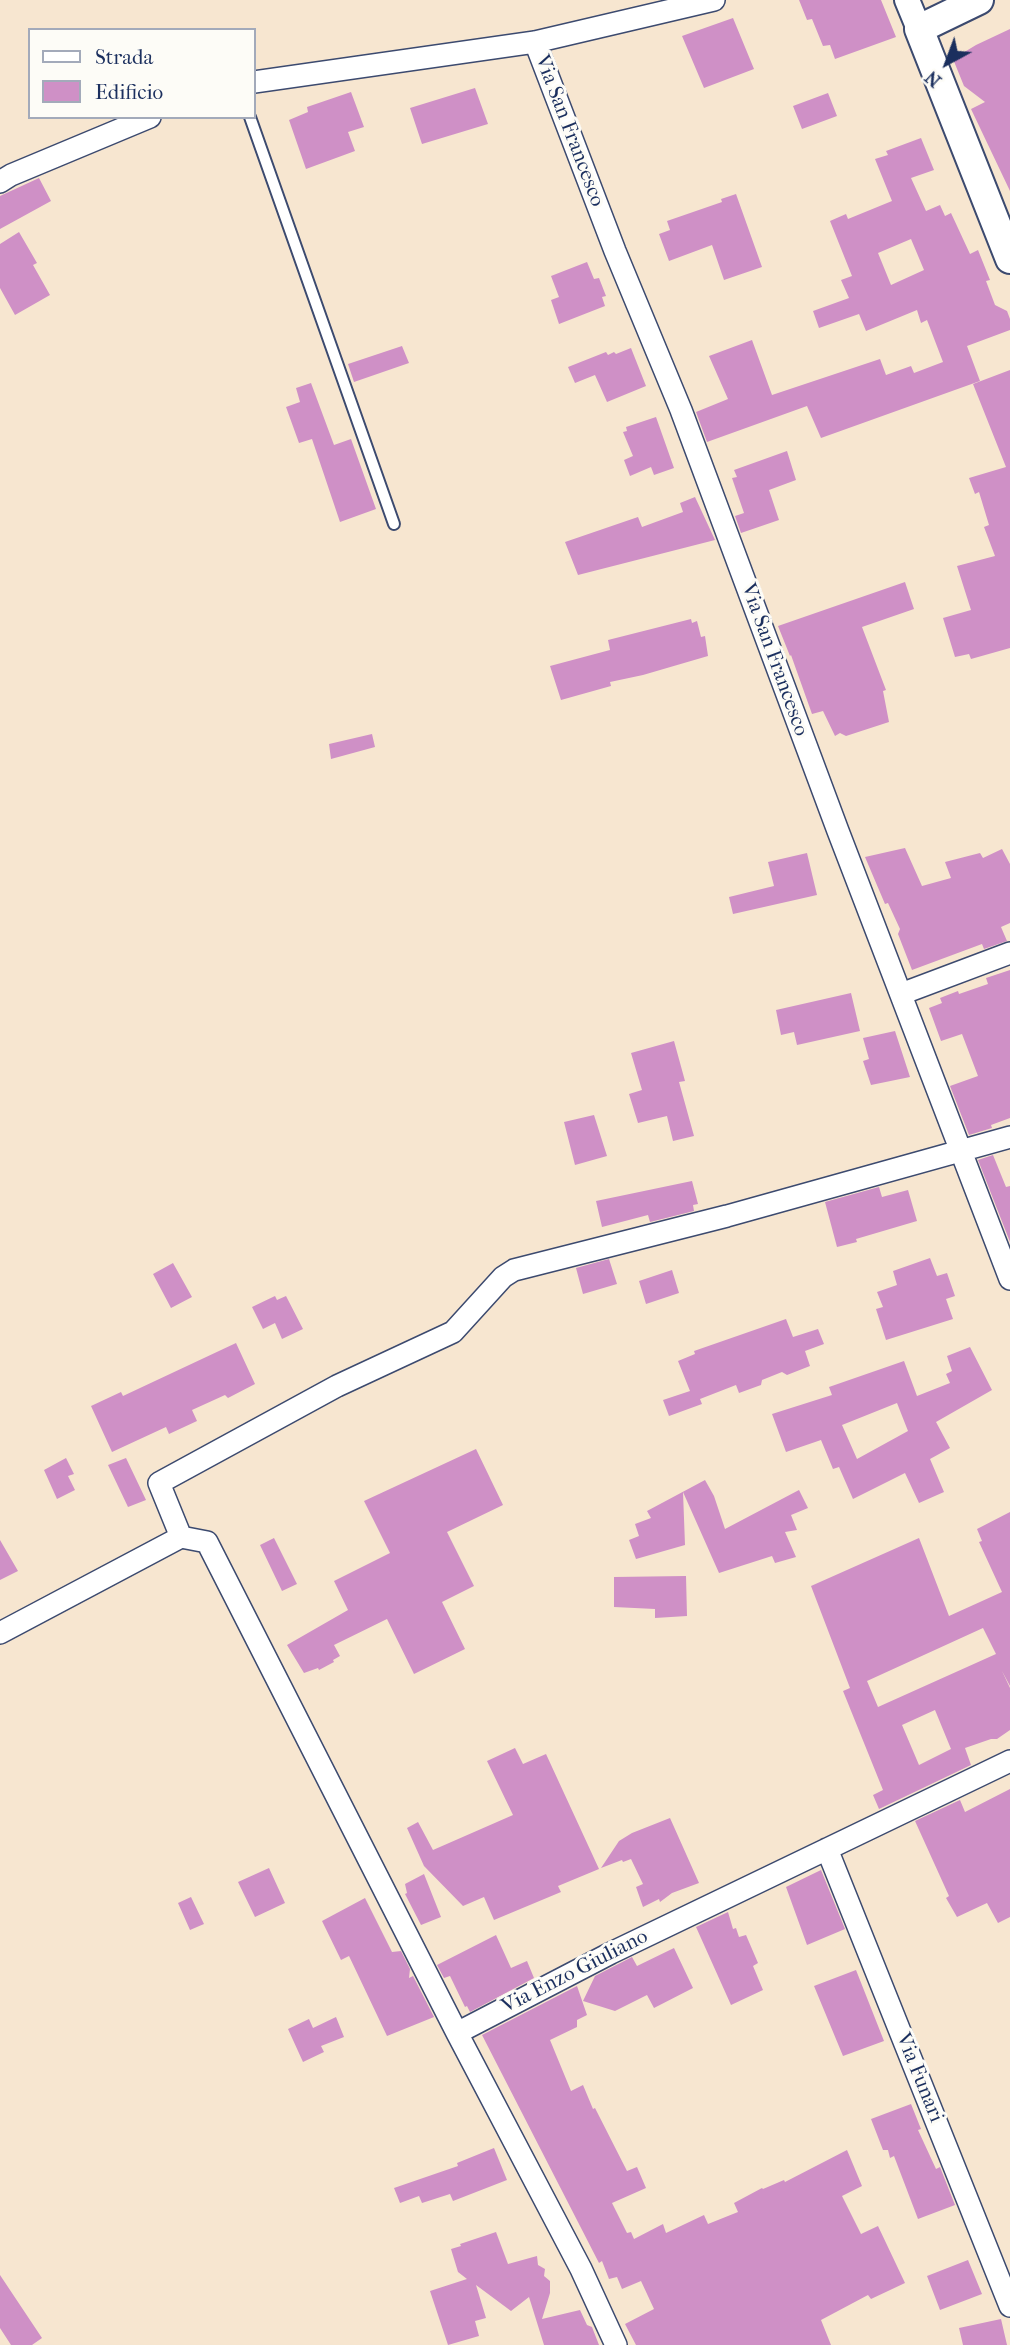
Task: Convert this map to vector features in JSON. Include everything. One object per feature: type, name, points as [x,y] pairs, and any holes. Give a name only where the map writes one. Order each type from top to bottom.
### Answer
[{"type":"main road","points":[[979,0],[919,29],[1010,259]]},
{"type":"street","points":[[256,82],[535,42],[714,0]]},
{"type":"street","points":[[908,0],[919,29]]},
{"type":"street","name":"Via San Francesco","points":[[535,42],[615,251],[681,410],[1010,1279]]},
{"type":"street","points":[[0,182],[145,119]]},
{"type":"street","points":[[901,995],[1010,953]]},
{"type":"street","points":[[181,1537],[159,1483],[337,1386],[453,1332],[503,1277],[514,1270],[727,1216],[1010,1137]]},
{"type":"street","points":[[0,1633],[181,1537],[207,1542],[457,2033],[581,2269],[616,2345]]},
{"type":"street","name":"Via Enzo Giuliano","points":[[457,2033],[611,1953],[1010,1761]]},
{"type":"street","name":"Via Funari","points":[[827,1849],[1010,2306]]},
{"type":"lane","points":[[251,119],[394,524]]},
{"type":"building","points":[[799,0],[881,0],[896,37],[835,59],[830,45],[823,46],[812,19],[807,20]]},
{"type":"building","points":[[733,18],[754,69],[704,88],[682,36]]},
{"type":"building","points":[[1010,29],[1010,191],[971,109],[985,102],[964,86],[953,59]]},
{"type":"building","points":[[475,88],[488,124],[422,144],[410,108]]},
{"type":"building","points":[[351,92],[364,127],[348,132],[355,151],[306,169],[289,120],[308,112],[307,107]]},
{"type":"building","points":[[828,93],[837,116],[802,129],[793,106]]},
{"type":"building","points":[[921,138],[934,170],[911,178],[926,211],[940,205],[945,216],[951,213],[970,254],[978,250],[990,280],[986,281],[995,305],[1007,311],[1010,330],[967,346],[980,381],[821,438],[807,406],[707,442],[696,412],[728,399],[709,356],[752,340],[772,395],[880,359],[886,375],[911,366],[914,373],[943,362],[927,320],[921,323],[917,310],[866,331],[859,314],[819,328],[813,311],[849,298],[841,280],[852,276],[830,221],[846,214],[848,219],[892,201],[875,159],[888,155],[886,151]],"holes":[[[911,239],[924,270],[891,285],[878,253]]]},
{"type":"building","points":[[39,178],[51,201],[0,229],[0,196]]},
{"type":"building","points":[[736,194],[762,267],[724,280],[712,245],[669,261],[659,234],[670,230],[667,221],[722,202],[721,199]]},
{"type":"building","points":[[19,232],[37,263],[33,265],[50,295],[15,315],[0,288],[0,244]]},
{"type":"building","points":[[587,262],[594,279],[599,278],[606,296],[602,297],[605,306],[559,324],[551,300],[559,297],[551,276]]},
{"type":"building","points":[[402,346],[409,363],[354,382],[348,364]]},
{"type":"building","points":[[631,348],[646,386],[607,402],[595,375],[575,383],[568,367],[606,352],[608,355],[614,352],[616,354]]},
{"type":"building","points":[[1010,370],[1010,648],[971,659],[969,654],[955,657],[943,618],[971,610],[957,566],[995,556],[984,527],[989,525],[979,492],[975,494],[969,478],[1006,467],[973,384]]},
{"type":"building","points":[[311,383],[334,445],[351,439],[376,509],[340,522],[312,439],[299,443],[286,407],[300,402],[296,388]]},
{"type":"building","points":[[656,417],[674,468],[654,475],[651,467],[630,476],[624,460],[633,456],[623,432],[627,431],[626,427]]},
{"type":"building","points":[[787,451],[796,480],[769,490],[779,520],[741,533],[735,516],[744,513],[732,478],[737,477],[734,470]]},
{"type":"building","points":[[695,497],[715,540],[578,575],[565,542],[638,517],[642,527],[683,512],[680,503]]},
{"type":"building","points":[[905,582],[914,609],[862,627],[886,690],[883,691],[889,722],[846,736],[840,733],[835,736],[823,711],[812,714],[778,626]]},
{"type":"building","points":[[691,619],[692,623],[697,621],[701,637],[705,636],[708,656],[610,682],[611,686],[561,700],[550,666],[610,650],[608,640]]},
{"type":"building","points":[[372,734],[375,747],[331,759],[329,744]]},
{"type":"building","points":[[905,848],[922,886],[951,878],[945,862],[980,853],[983,858],[1002,849],[1010,864],[1010,923],[1001,927],[1007,941],[984,949],[982,944],[912,970],[898,934],[900,929],[888,903],[885,904],[865,857]]},
{"type":"building","points":[[807,853],[817,895],[733,914],[729,897],[774,886],[768,862]]},
{"type":"building","points":[[1010,970],[1010,1118],[991,1125],[992,1128],[969,1135],[950,1086],[978,1076],[962,1034],[941,1041],[929,1008],[942,1003],[940,998],[988,984],[986,978]]},
{"type":"building","points":[[851,993],[860,1031],[797,1045],[794,1032],[781,1035],[776,1010]]},
{"type":"building","points":[[895,1031],[910,1077],[871,1085],[863,1061],[869,1059],[863,1038]]},
{"type":"building","points":[[674,1041],[685,1081],[679,1082],[694,1136],[673,1141],[667,1116],[638,1123],[629,1094],[642,1090],[631,1053]]},
{"type":"building","points":[[594,1115],[607,1156],[575,1165],[564,1122]]},
{"type":"building","points":[[993,1155],[1006,1187],[1010,1186],[1010,1242],[978,1160]]},
{"type":"building","points":[[692,1181],[698,1204],[693,1205],[694,1211],[650,1222],[648,1215],[602,1227],[596,1201]]},
{"type":"building","points":[[879,1187],[882,1197],[908,1190],[917,1221],[837,1247],[825,1202]]},
{"type":"building","points":[[930,1258],[937,1276],[947,1273],[955,1296],[946,1299],[953,1319],[886,1340],[876,1309],[883,1307],[877,1292],[897,1285],[893,1271]]},
{"type":"building","points":[[609,1259],[617,1284],[583,1294],[576,1268]]},
{"type":"building","points":[[173,1263],[192,1297],[171,1308],[153,1274]]},
{"type":"building","points":[[672,1270],[679,1293],[646,1304],[639,1281]]},
{"type":"building","points":[[275,1296],[277,1300],[286,1296],[303,1329],[282,1339],[275,1323],[263,1329],[252,1307]]},
{"type":"building","points":[[786,1319],[793,1337],[818,1329],[824,1344],[805,1351],[810,1366],[787,1375],[782,1372],[762,1380],[761,1385],[739,1393],[736,1385],[700,1399],[702,1404],[669,1416],[663,1400],[690,1391],[678,1361],[695,1354],[694,1351]]},
{"type":"building","points":[[236,1343],[255,1384],[228,1398],[225,1395],[192,1410],[197,1421],[169,1434],[166,1427],[112,1452],[91,1406],[121,1392],[123,1396]]},
{"type":"building","points":[[970,1347],[992,1390],[936,1422],[950,1448],[930,1459],[944,1492],[919,1503],[905,1473],[853,1499],[839,1467],[833,1469],[821,1440],[786,1452],[772,1414],[832,1395],[829,1387],[904,1361],[917,1396],[950,1383],[946,1374],[952,1371],[947,1356]],"holes":[[[897,1403],[908,1431],[857,1459],[842,1425]]]},
{"type":"building","points":[[476,1449],[503,1505],[447,1532],[474,1586],[442,1602],[465,1649],[414,1674],[387,1619],[334,1645],[340,1656],[333,1660],[334,1662],[319,1670],[318,1668],[304,1673],[287,1645],[348,1610],[334,1581],[390,1553],[364,1501]]},
{"type":"building","points":[[66,1458],[74,1474],[68,1476],[75,1490],[57,1499],[44,1470]]},
{"type":"building","points":[[126,1458],[146,1500],[128,1507],[108,1465]]},
{"type":"building","points":[[705,1480],[714,1496],[725,1529],[799,1490],[808,1508],[791,1515],[797,1530],[785,1532],[796,1557],[775,1563],[772,1556],[719,1573],[683,1492],[685,1545],[636,1559],[629,1540],[639,1536],[635,1524],[651,1518],[647,1511]]},
{"type":"building","points":[[1010,1512],[1010,1686],[1002,1671],[1010,1688],[1010,1730],[997,1739],[965,1748],[971,1765],[879,1809],[873,1795],[883,1790],[843,1691],[850,1688],[811,1586],[919,1538],[949,1616],[1002,1592],[979,1542],[982,1541],[977,1529]],"holes":[[[983,1628],[996,1654],[878,1707],[867,1681]],[[935,1710],[951,1749],[919,1765],[902,1725]]]},
{"type":"building","points":[[274,1538],[297,1584],[282,1591],[260,1545]]},
{"type":"building","points":[[0,1540],[18,1571],[0,1580]]},
{"type":"building","points":[[686,1576],[687,1616],[655,1618],[655,1609],[614,1607],[614,1577]]},
{"type":"building","points":[[515,1748],[523,1764],[546,1754],[599,1869],[558,1886],[561,1892],[494,1920],[484,1897],[463,1906],[424,1866],[407,1828],[418,1822],[433,1850],[513,1815],[487,1761]]},
{"type":"building","points":[[1010,1789],[1010,1917],[998,1923],[987,1903],[957,1917],[946,1898],[949,1896],[915,1821],[960,1800],[965,1812]]},
{"type":"building","points":[[670,1818],[699,1883],[672,1893],[660,1902],[659,1899],[643,1907],[636,1887],[643,1884],[631,1859],[601,1868],[619,1841]]},
{"type":"building","points":[[269,1868],[285,1903],[255,1917],[238,1882]]},
{"type":"building","points":[[821,1870],[845,1929],[807,1945],[786,1887]]},
{"type":"building","points":[[424,1874],[441,1917],[421,1925],[405,1894],[405,1884]]},
{"type":"building","points":[[191,1897],[204,1924],[190,1930],[178,1903]]},
{"type":"building","points":[[365,1898],[392,1952],[401,1951],[410,1969],[409,1978],[413,1976],[434,2017],[387,2036],[349,1956],[341,1960],[322,1921]]},
{"type":"building","points":[[728,1912],[733,1929],[736,1928],[739,1937],[746,1935],[758,1963],[753,1966],[763,1990],[731,2005],[696,1927]]},
{"type":"building","points":[[496,1935],[511,1968],[527,1961],[534,1978],[470,2012],[450,1976],[444,1978],[437,1965]]},
{"type":"building","points":[[674,1948],[693,1988],[654,2008],[647,1995],[615,2011],[583,2001],[595,1976],[632,1957],[637,1966]]},
{"type":"building","points":[[856,1970],[884,2041],[843,2056],[814,1986]]},
{"type":"building","points":[[577,1986],[587,2015],[577,2020],[577,2027],[550,2040],[571,2091],[583,2085],[627,2171],[637,2167],[646,2188],[612,2203],[627,2233],[631,2232],[634,2239],[663,2224],[666,2233],[704,2215],[708,2224],[738,2212],[734,2203],[762,2188],[784,2180],[785,2182],[847,2150],[862,2186],[842,2196],[861,2234],[878,2226],[905,2283],[871,2299],[868,2295],[821,2320],[831,2345],[636,2345],[625,2324],[654,2309],[641,2281],[622,2289],[617,2277],[609,2279],[602,2261],[599,2263],[482,2035]]},
{"type":"building","points":[[336,2017],[344,2037],[321,2046],[324,2052],[303,2062],[288,2029],[309,2019],[313,2028]]},
{"type":"building","points":[[911,2104],[921,2129],[918,2130],[936,2169],[940,2167],[955,2205],[918,2219],[894,2156],[890,2158],[888,2150],[883,2150],[871,2119]]},
{"type":"building","points":[[494,2148],[507,2180],[453,2201],[450,2194],[422,2203],[419,2196],[400,2203],[394,2188],[458,2166],[457,2163]]},
{"type":"building","points":[[496,2232],[508,2264],[537,2256],[538,2265],[545,2269],[544,2276],[550,2281],[550,2293],[542,2319],[580,2310],[587,2325],[592,2327],[599,2345],[544,2345],[529,2297],[511,2311],[476,2285],[486,2318],[475,2321],[479,2336],[448,2345],[430,2291],[467,2279],[458,2272],[451,2249]]},
{"type":"building","points":[[968,2260],[982,2294],[940,2310],[927,2276]]},
{"type":"building","points":[[0,2275],[42,2338],[32,2345],[11,2345],[0,2328]]},
{"type":"building","points":[[1001,2319],[1007,2345],[963,2345],[959,2328]]}]
